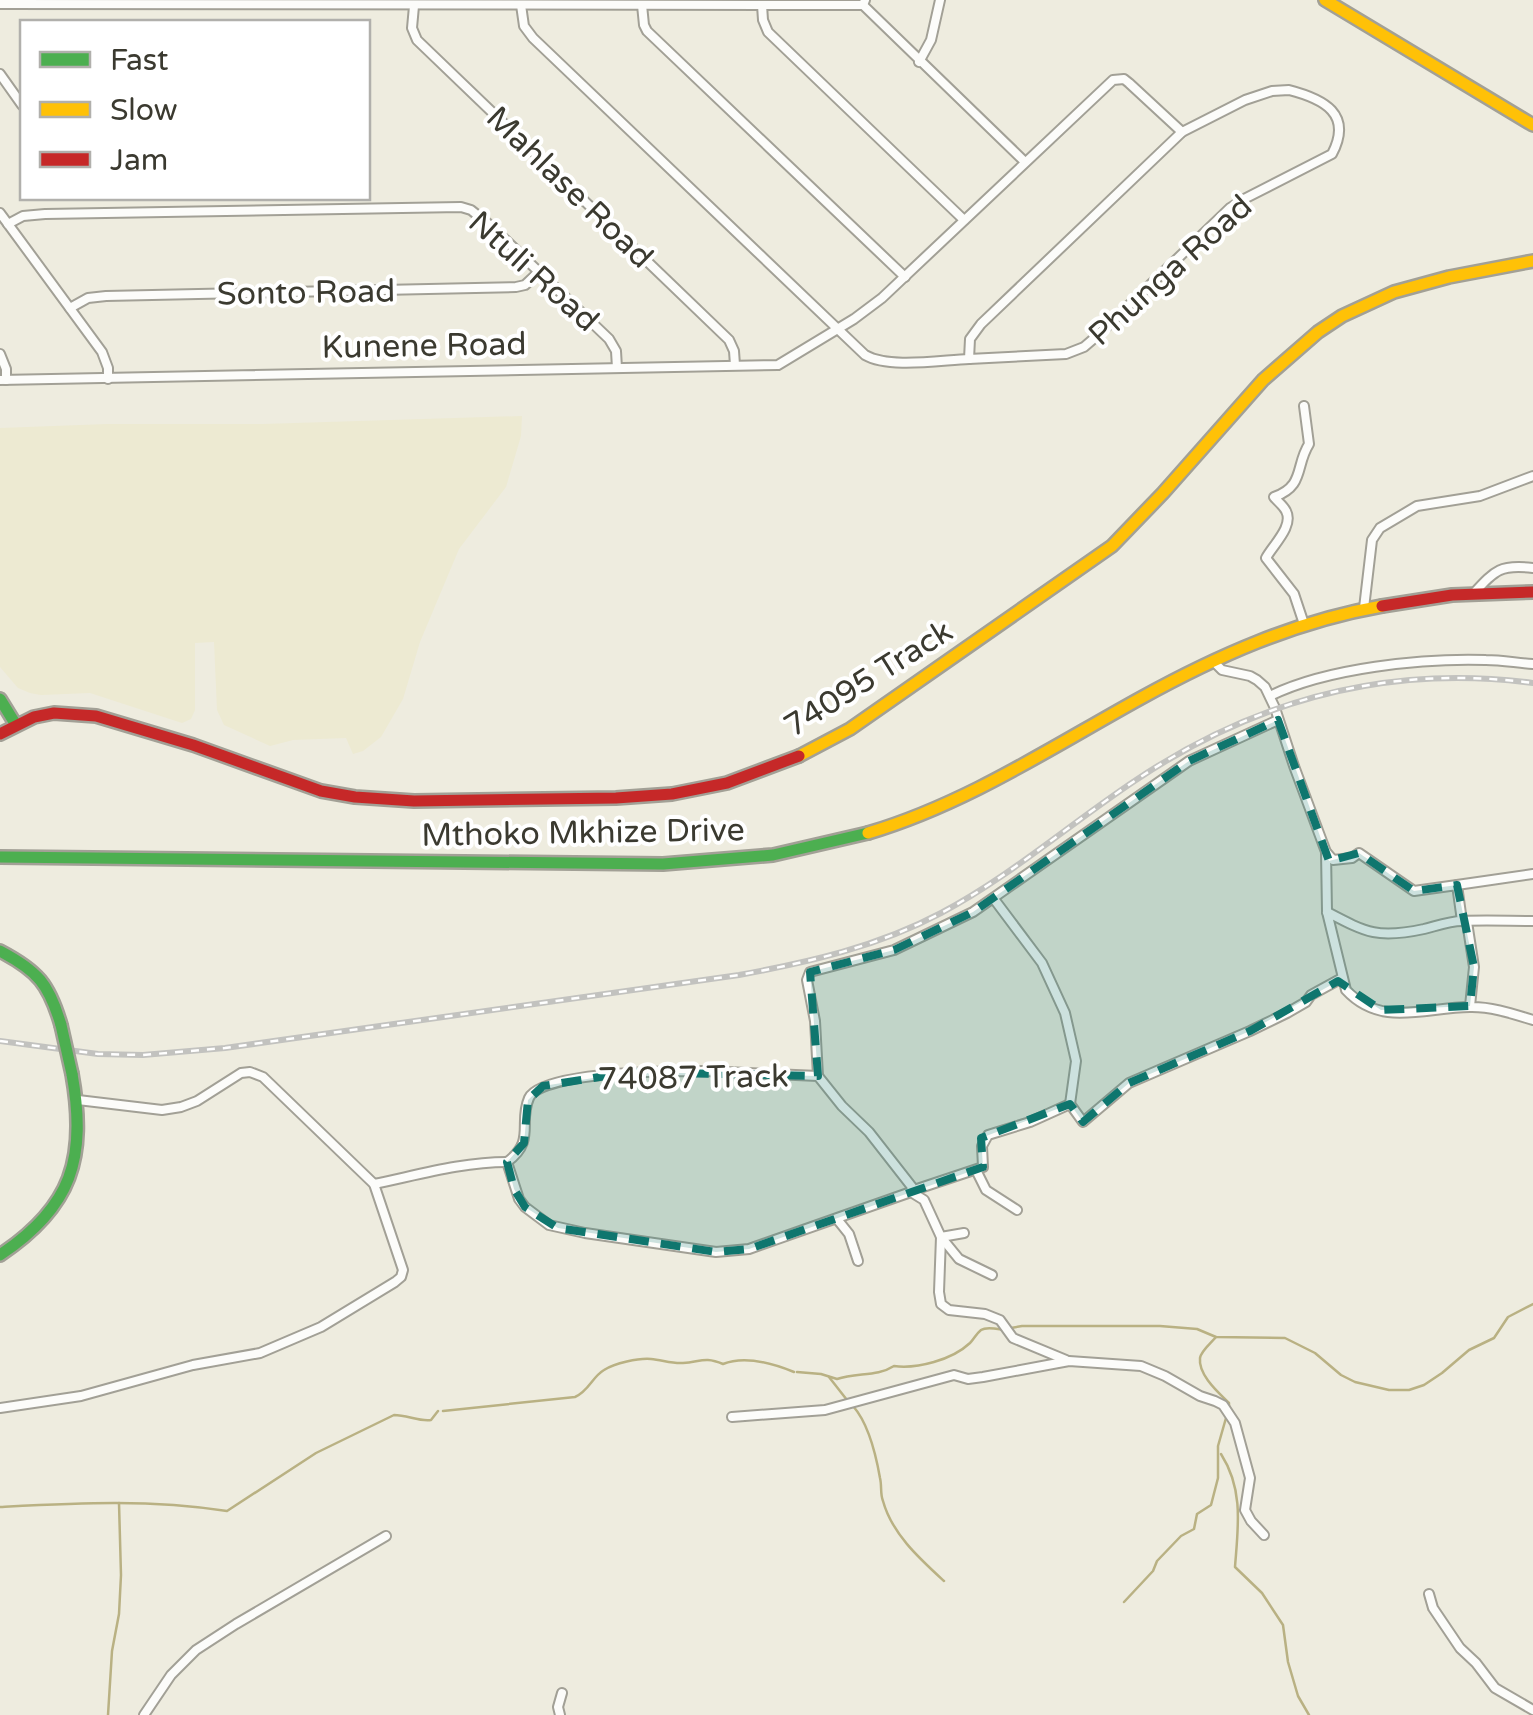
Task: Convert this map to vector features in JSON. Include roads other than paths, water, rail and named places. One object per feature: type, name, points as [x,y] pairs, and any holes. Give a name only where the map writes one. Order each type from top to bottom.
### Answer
[{"type":"street","points":[[919,62],[931,40],[940,0]]},
{"type":"street","points":[[1325,0],[1533,125]]},
{"type":"street","points":[[0,4],[864,3],[919,62],[1025,162]]},
{"type":"street","points":[[521,5],[524,26],[533,38],[865,355],[887,362],[969,358]]},
{"type":"street","name":"Mahlase Road","points":[[414,6],[412,28],[417,40],[729,340],[735,365]]},
{"type":"street","points":[[642,6],[644,25],[652,36],[904,277]]},
{"type":"street","points":[[762,6],[762,20],[768,32],[964,220]]},
{"type":"street","points":[[0,74],[20,101]]},
{"type":"street","name":"Kunene Road","points":[[3,380],[778,365],[871,307],[1103,88],[1120,78],[1182,132]]},
{"type":"street","name":"Phunga Road","points":[[1290,90],[1308,95],[1331,109],[1340,130],[1332,154],[1230,208],[1084,347],[1066,354],[969,358],[970,339],[980,324],[1182,132],[1244,100],[1290,90]]},
{"type":"street","points":[[89,201],[89,212]]},
{"type":"street","name":"Ntuli Road","points":[[8,224],[30,215],[89,212],[461,207],[477,214],[610,339],[616,351],[617,368]]},
{"type":"street","points":[[0,213],[106,358],[108,378]]},
{"type":"street","name":"74095 Track","points":[[0,734],[34,717],[54,713],[96,716],[193,745],[321,791],[414,801],[621,798],[706,788],[746,778],[850,729],[1112,546],[1144,516],[1272,371],[1319,331],[1406,287],[1460,273],[1533,262]]},
{"type":"street","name":"Sonto Road","points":[[70,308],[88,298],[106,296],[516,287],[525,285],[539,272]]},
{"type":"street","points":[[0,354],[6,369],[3,380]]},
{"type":"street","points":[[1304,406],[1309,444],[1296,483],[1286,493],[1274,497],[1288,519],[1266,558],[1294,594],[1304,624]]},
{"type":"street","points":[[1364,608],[1372,540],[1380,528],[1417,506],[1480,496],[1530,477]]},
{"type":"street","points":[[1474,593],[1504,567],[1533,568]]},
{"type":"street","name":"Mthoko Mkhize Drive","points":[[0,856],[626,865],[681,865],[766,857],[856,837],[957,799],[1214,661],[1304,624],[1413,599],[1533,592]]},
{"type":"street","points":[[1214,661],[1222,670],[1257,680],[1270,696],[1326,852],[1326,912],[1342,978],[1352,997],[1397,1013],[1470,1006],[1533,1020]]},
{"type":"street","points":[[1270,696],[1312,680],[1424,661],[1533,664]]},
{"type":"street","points":[[0,699],[16,725]]},
{"type":"street","name":"74087 Track","points":[[941,1237],[924,1200],[911,1192],[912,1187],[869,1132],[818,1076],[815,1021],[806,980],[810,972],[894,950],[959,919],[1189,761],[1278,720]]},
{"type":"street","points":[[1326,852],[1333,860],[1360,853],[1414,891],[1533,874]]},
{"type":"street","points":[[1457,884],[1474,967],[1470,1006]]},
{"type":"street","points":[[994,898],[1042,963],[1058,994],[1075,1048],[1070,1104],[1083,1122],[1129,1083],[1250,1031],[1342,978]]},
{"type":"street","points":[[1326,912],[1357,928],[1395,935],[1464,921],[1533,921]]},
{"type":"street","points":[[0,951],[24,962],[43,979],[53,997],[78,1100],[78,1143],[66,1186],[45,1220],[0,1256]]},
{"type":"street","name":"74087 Track","points":[[507,1162],[524,1143],[528,1100],[544,1086],[631,1072],[818,1076]]},
{"type":"street","points":[[0,1408],[81,1396],[180,1368],[260,1353],[321,1328],[400,1277],[403,1270],[374,1184],[256,1073],[241,1074],[197,1101],[162,1110],[78,1100]]},
{"type":"street","points":[[374,1184],[454,1167],[507,1162],[514,1189],[525,1208],[550,1225],[585,1234],[736,1252],[984,1167],[982,1146],[988,1135],[1070,1104]]},
{"type":"street","points":[[976,1170],[986,1190],[1017,1210]]},
{"type":"street","points":[[837,1219],[848,1234],[858,1261]]},
{"type":"street","points":[[941,1237],[964,1233]]},
{"type":"street","points":[[941,1237],[959,1259],[992,1275]]},
{"type":"street","points":[[941,1237],[939,1292],[945,1308],[1000,1320],[1013,1338],[1068,1360]]},
{"type":"street","points":[[732,1417],[825,1410],[954,1375],[983,1377],[1068,1360],[1141,1366],[1223,1405],[1236,1423],[1250,1478],[1245,1510],[1264,1535]]},
{"type":"street","points":[[144,1715],[172,1675],[196,1650],[386,1536]]},
{"type":"street","points":[[1429,1594],[1433,1608],[1460,1648],[1495,1688],[1533,1710]]},
{"type":"street","points":[[560,1715],[562,1693]]},
{"type":"waterway","points":[[1011,1328],[1160,1326],[1197,1329],[1216,1337],[1285,1338],[1315,1353],[1355,1382],[1409,1390],[1424,1385],[1469,1350],[1494,1338],[1508,1317],[1533,1304]]},
{"type":"waterway","points":[[797,1372],[837,1379],[894,1366],[923,1365],[963,1349],[983,1329],[1004,1330]]},
{"type":"waterway","points":[[1216,1337],[1202,1353],[1200,1364],[1229,1406]]},
{"type":"waterway","points":[[443,1411],[575,1397],[604,1370],[640,1359],[679,1363],[707,1360],[723,1364],[749,1360],[794,1372]]},
{"type":"waterway","points":[[829,1377],[847,1400]]},
{"type":"waterway","points":[[853,1406],[871,1440],[887,1513],[908,1545],[944,1581]]},
{"type":"waterway","points":[[0,1507],[141,1503],[227,1511],[316,1453],[394,1415],[431,1420],[438,1411]]},
{"type":"waterway","points":[[1124,1602],[1153,1571],[1157,1561],[1181,1536],[1194,1529],[1197,1514],[1211,1505],[1218,1478],[1218,1446],[1226,1418]]},
{"type":"waterway","points":[[1221,1454],[1236,1495],[1235,1567],[1262,1593],[1283,1625],[1288,1662],[1298,1696],[1309,1715]]},
{"type":"waterway","points":[[108,1715],[119,1614],[119,1503]]},
{"type":"railway","points":[[0,1041],[98,1054],[143,1055],[225,1048],[739,975],[817,959],[892,935],[941,913],[992,883],[1136,780],[1182,752],[1277,709],[1376,684],[1479,678],[1533,683]]}]
